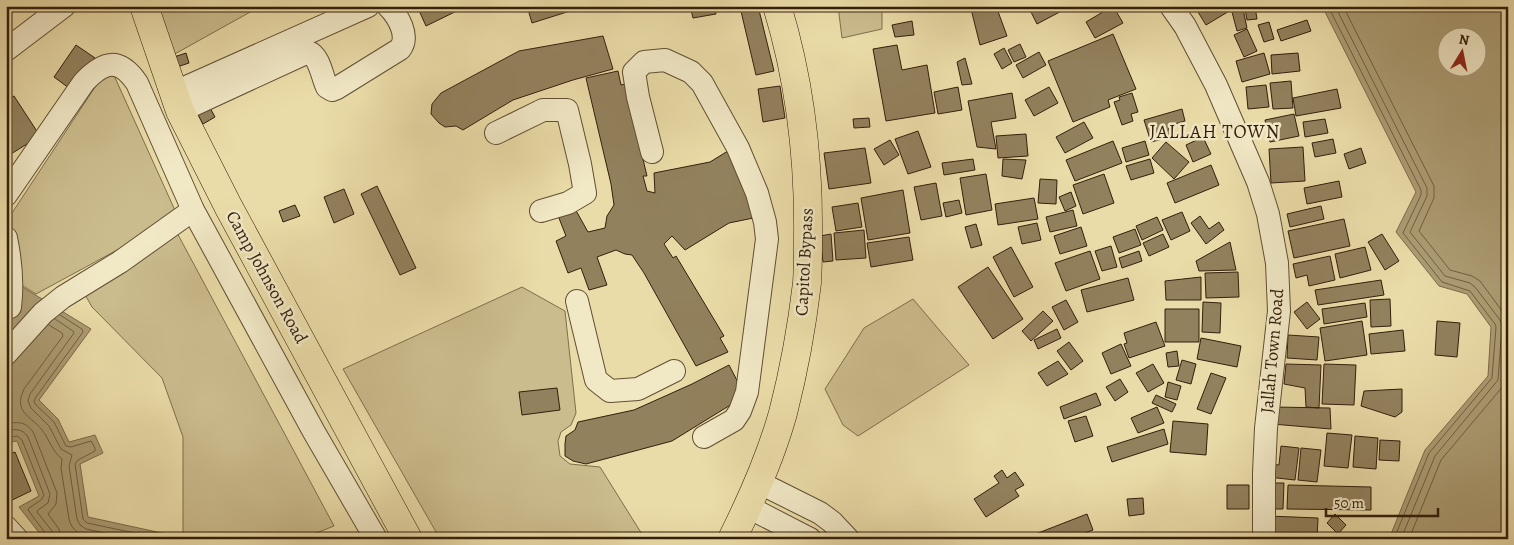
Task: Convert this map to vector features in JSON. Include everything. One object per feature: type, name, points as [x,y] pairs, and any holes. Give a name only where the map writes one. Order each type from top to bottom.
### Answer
[{"type":"main road","name":"Camp Johnson Road","points":[[144,6],[176,102],[228,206],[408,539]]},
{"type":"main road","name":"Capitol Bypass","points":[[732,539],[758,482],[782,413],[796,351],[807,281],[808,205],[803,122],[777,6]]},
{"type":"street","points":[[6,50],[64,6]]},
{"type":"street","points":[[176,102],[368,6]]},
{"type":"street","points":[[176,102],[308,52],[312,53],[316,58],[327,88],[332,90],[337,88],[400,49],[404,33],[388,6]]},
{"type":"street","name":"Jallah Town Road","points":[[1171,6],[1185,26],[1200,58],[1216,85],[1258,182],[1268,214],[1278,263],[1279,311],[1266,428],[1264,539]]},
{"type":"street","points":[[652,152],[638,97],[634,72],[644,62],[665,60],[691,72],[702,83],[738,148],[757,193],[765,222],[767,239],[747,392],[740,411],[734,420],[704,437]]},
{"type":"street","points":[[6,195],[84,82],[94,71],[111,65],[120,67],[130,73],[137,83],[193,210],[373,538]]},
{"type":"street","points":[[496,133],[542,110],[567,110],[585,193],[568,203],[541,211]]},
{"type":"street","points":[[6,354],[43,314],[63,297],[120,262],[193,210]]},
{"type":"street","points":[[7,243],[12,273],[10,307]]},
{"type":"street","points":[[577,301],[596,380],[610,391],[638,389],[674,371]]},
{"type":"street","points":[[282,371],[312,359]]},
{"type":"street","points":[[758,482],[820,513],[832,522],[848,539]]},
{"type":"street","points":[[748,507],[810,539]]},
{"type":"street","points":[[6,527],[17,539]]},
{"type":"shaded area","points":[[138,6],[261,6],[164,60]]},
{"type":"shaded area","points":[[838,6],[882,6],[882,29],[842,38]]},
{"type":"shaded area","points":[[112,71],[178,217],[36,294],[20,284],[12,233],[12,213],[103,75]]},
{"type":"shaded area","points":[[175,229],[334,526],[311,535],[293,539],[183,539],[183,437],[162,378],[92,307],[79,284]]},
{"type":"shaded area","points":[[522,287],[565,311],[576,413],[571,425],[561,432],[558,441],[560,456],[570,464],[600,467],[645,539],[440,539],[343,369]]},
{"type":"shaded area","points":[[913,299],[969,365],[858,436],[843,425],[825,389],[864,328]]},
{"type":"water","points":[[1322,6],[1508,6],[1508,539],[1389,539],[1425,450],[1488,376],[1491,327],[1467,294],[1439,286],[1396,232],[1416,192]]},
{"type":"water","points":[[6,277],[91,329],[39,400],[58,419],[69,442],[95,435],[103,453],[80,464],[88,517],[171,535],[171,539],[44,539],[19,507],[39,496],[17,441],[6,443]]},
{"type":"building","points":[[417,6],[467,6],[426,26]]},
{"type":"building","points":[[527,6],[586,6],[532,23]]},
{"type":"building","points":[[690,6],[715,6],[716,14],[693,18]]},
{"type":"building","points":[[726,6],[758,6],[774,71],[756,75],[740,7],[727,10]]},
{"type":"building","points":[[996,6],[1007,36],[980,45],[971,9]]},
{"type":"building","points":[[1028,6],[1071,6],[1037,24]]},
{"type":"building","points":[[1113,6],[1123,23],[1095,38],[1086,22]]},
{"type":"building","points":[[1209,6],[1236,7],[1206,25],[1198,12]]},
{"type":"building","points":[[1255,7],[1257,19],[1247,20],[1245,9]]},
{"type":"building","points":[[1243,9],[1247,28],[1237,31],[1232,12]]},
{"type":"building","points":[[1307,20],[1311,31],[1281,41],[1277,30]]},
{"type":"building","points":[[912,21],[914,35],[895,37],[892,25]]},
{"type":"building","points":[[1269,22],[1274,39],[1264,42],[1258,25]]},
{"type":"building","points":[[1247,29],[1257,51],[1244,57],[1234,35]]},
{"type":"building","points":[[1113,34],[1136,89],[1108,100],[1110,107],[1073,122],[1048,61]]},
{"type":"building","points":[[603,36],[613,69],[513,100],[463,130],[456,126],[445,127],[431,114],[432,104],[441,93],[519,51]]},
{"type":"building","points":[[1020,44],[1026,57],[1014,62],[1008,50]]},
{"type":"building","points":[[76,45],[95,58],[73,91],[54,77]]},
{"type":"building","points":[[897,45],[902,70],[927,65],[935,113],[886,121],[873,49]]},
{"type":"building","points":[[1004,48],[1012,63],[1002,69],[994,54]]},
{"type":"building","points":[[1039,52],[1046,65],[1023,78],[1016,65]]},
{"type":"building","points":[[186,53],[189,63],[177,67],[174,57]]},
{"type":"building","points":[[1264,53],[1270,74],[1242,82],[1236,61]]},
{"type":"building","points":[[1298,53],[1300,71],[1272,74],[1271,55]]},
{"type":"building","points":[[965,58],[972,84],[962,85],[957,62]]},
{"type":"building","points":[[618,71],[621,85],[625,84],[647,176],[643,176],[647,191],[655,193],[654,173],[710,162],[736,146],[763,216],[729,223],[685,250],[672,236],[664,244],[673,258],[676,256],[724,336],[720,338],[728,352],[696,366],[632,255],[616,250],[597,257],[607,285],[589,290],[581,268],[568,273],[556,241],[566,236],[557,213],[574,207],[588,232],[605,228],[607,216],[614,205],[611,184],[586,78]]},
{"type":"building","points":[[1291,81],[1293,108],[1273,109],[1270,83]]},
{"type":"building","points":[[1266,85],[1269,107],[1248,109],[1246,87]]},
{"type":"building","points":[[780,86],[785,118],[763,122],[758,89]]},
{"type":"building","points":[[958,87],[962,110],[938,114],[934,92]]},
{"type":"building","points":[[1049,87],[1058,103],[1034,116],[1025,100]]},
{"type":"building","points":[[1337,89],[1341,108],[1296,116],[1293,98]]},
{"type":"building","points":[[1012,93],[1016,118],[991,122],[996,149],[977,147],[968,101]]},
{"type":"building","points":[[1132,93],[1138,112],[1131,114],[1133,121],[1122,125],[1114,102],[1120,100],[1119,97]]},
{"type":"building","points":[[14,96],[40,136],[6,157],[6,100]]},
{"type":"building","points":[[209,106],[215,117],[203,124],[197,113]]},
{"type":"building","points":[[1182,109],[1185,121],[1168,126],[1171,137],[1151,142],[1144,120]]},
{"type":"building","points":[[1294,114],[1299,136],[1270,142],[1265,120]]},
{"type":"building","points":[[869,118],[870,127],[854,128],[853,119]]},
{"type":"building","points":[[1325,119],[1328,133],[1305,137],[1303,122]]},
{"type":"building","points":[[1084,122],[1093,138],[1065,153],[1056,137]]},
{"type":"building","points":[[918,131],[931,167],[908,174],[895,139]]},
{"type":"building","points":[[1026,134],[1028,156],[998,158],[996,136]]},
{"type":"building","points":[[1203,137],[1211,154],[1193,162],[1186,145]]},
{"type":"building","points":[[1333,139],[1336,153],[1315,157],[1312,143]]},
{"type":"building","points":[[890,140],[899,155],[884,165],[874,149]]},
{"type":"building","points":[[1113,141],[1122,163],[1075,181],[1066,160]]},
{"type":"building","points":[[1145,141],[1149,155],[1126,162],[1122,148]]},
{"type":"building","points":[[1166,142],[1189,162],[1174,179],[1152,158]]},
{"type":"building","points":[[1303,147],[1305,181],[1271,183],[1269,149]]},
{"type":"building","points":[[865,148],[871,183],[829,189],[824,153]]},
{"type":"building","points":[[1361,148],[1366,163],[1349,169],[1344,154]]},
{"type":"building","points":[[973,159],[975,170],[944,175],[942,163]]},
{"type":"building","points":[[1003,159],[1026,160],[1022,179],[1002,176]]},
{"type":"building","points":[[1150,159],[1154,173],[1131,180],[1126,166]]},
{"type":"building","points":[[1211,165],[1219,185],[1175,203],[1167,183]]},
{"type":"building","points":[[986,174],[992,210],[966,215],[960,178]]},
{"type":"building","points":[[1104,174],[1114,203],[1083,214],[1073,185]]},
{"type":"building","points":[[1040,179],[1057,180],[1056,204],[1038,203]]},
{"type":"building","points":[[1339,181],[1342,197],[1307,204],[1304,188]]},
{"type":"building","points":[[936,183],[942,216],[921,220],[914,187]]},
{"type":"building","points":[[377,186],[416,268],[400,275],[361,194]]},
{"type":"building","points":[[344,189],[354,214],[334,223],[324,197]]},
{"type":"building","points":[[903,190],[910,233],[868,240],[861,198]]},
{"type":"building","points":[[1071,192],[1076,206],[1065,211],[1059,197]]},
{"type":"building","points":[[1034,198],[1038,219],[998,225],[995,204]]},
{"type":"building","points":[[959,200],[962,213],[946,217],[943,203]]},
{"type":"building","points":[[858,203],[862,227],[836,231],[832,207]]},
{"type":"building","points":[[295,205],[300,216],[283,222],[279,211]]},
{"type":"building","points":[[1321,206],[1324,219],[1290,227],[1287,214]]},
{"type":"building","points":[[1073,210],[1077,226],[1050,232],[1046,217]]},
{"type":"building","points":[[1182,212],[1190,231],[1171,240],[1162,220]]},
{"type":"building","points":[[1200,216],[1209,229],[1219,222],[1224,230],[1206,244],[1191,223]]},
{"type":"building","points":[[1157,217],[1163,230],[1142,240],[1136,226]]},
{"type":"building","points":[[1344,219],[1350,246],[1294,258],[1288,231]]},
{"type":"building","points":[[1037,223],[1041,240],[1022,244],[1018,227]]},
{"type":"building","points":[[976,224],[982,245],[971,248],[965,227]]},
{"type":"building","points":[[1081,227],[1087,246],[1060,254],[1054,236]]},
{"type":"building","points":[[1135,229],[1141,245],[1119,253],[1113,237]]},
{"type":"building","points":[[864,230],[866,258],[836,260],[834,233]]},
{"type":"building","points":[[831,234],[833,261],[823,262],[820,236]]},
{"type":"building","points":[[1163,234],[1169,247],[1149,256],[1143,243]]},
{"type":"building","points":[[1382,234],[1399,261],[1385,270],[1368,242]]},
{"type":"building","points":[[909,237],[913,260],[871,267],[867,243]]},
{"type":"building","points":[[1230,242],[1236,270],[1199,271],[1196,261]]},
{"type":"building","points":[[1111,246],[1117,267],[1102,271],[1095,251]]},
{"type":"building","points":[[1011,247],[1033,287],[1014,297],[993,257]]},
{"type":"building","points":[[1365,247],[1371,270],[1340,278],[1335,254]]},
{"type":"building","points":[[1090,251],[1100,279],[1066,291],[1055,263]]},
{"type":"building","points":[[1139,251],[1142,261],[1122,268],[1119,258]]},
{"type":"building","points":[[1330,256],[1335,280],[1309,286],[1307,275],[1296,278],[1293,264]]},
{"type":"building","points":[[988,267],[1023,319],[993,339],[958,287]]},
{"type":"building","points":[[1238,272],[1239,297],[1206,298],[1205,273]]},
{"type":"building","points":[[1201,277],[1201,300],[1166,300],[1165,281]]},
{"type":"building","points":[[1128,278],[1134,300],[1087,312],[1081,290]]},
{"type":"building","points":[[1381,280],[1384,295],[1318,305],[1315,290]]},
{"type":"building","points":[[1390,299],[1391,326],[1371,327],[1370,300]]},
{"type":"building","points":[[1066,300],[1078,322],[1064,330],[1052,307]]},
{"type":"building","points":[[1203,302],[1221,303],[1220,333],[1202,332]]},
{"type":"building","points":[[1307,302],[1320,319],[1307,329],[1294,312]]},
{"type":"building","points":[[1365,303],[1367,317],[1324,324],[1322,309]]},
{"type":"building","points":[[1165,309],[1199,309],[1199,342],[1165,342]]},
{"type":"building","points":[[1043,311],[1053,321],[1031,341],[1022,331]]},
{"type":"building","points":[[1362,321],[1367,355],[1325,361],[1320,328]]},
{"type":"building","points":[[1437,321],[1460,323],[1457,357],[1435,355]]},
{"type":"building","points":[[1156,322],[1165,346],[1129,358],[1124,344],[1127,343],[1124,333]]},
{"type":"building","points":[[1057,329],[1061,338],[1038,349],[1034,340]]},
{"type":"building","points":[[1403,330],[1405,351],[1371,354],[1369,334]]},
{"type":"building","points":[[1288,335],[1319,337],[1317,360],[1287,358]]},
{"type":"building","points":[[1201,338],[1241,346],[1237,367],[1197,359]]},
{"type":"building","points":[[1069,342],[1083,361],[1071,370],[1057,351]]},
{"type":"building","points":[[1121,344],[1131,366],[1111,374],[1102,353]]},
{"type":"building","points":[[1177,351],[1179,366],[1168,367],[1166,353]]},
{"type":"building","points":[[1182,360],[1196,364],[1191,384],[1176,380]]},
{"type":"building","points":[[1058,361],[1068,374],[1047,386],[1038,373]]},
{"type":"building","points":[[1153,364],[1164,383],[1148,392],[1136,373]]},
{"type":"building","points":[[1286,364],[1321,365],[1319,408],[1306,407],[1305,388],[1284,384]]},
{"type":"building","points":[[1324,364],[1356,365],[1354,405],[1322,404]]},
{"type":"building","points":[[729,365],[745,396],[672,441],[586,464],[573,461],[565,456],[566,436],[575,430],[578,422],[634,410]]},
{"type":"building","points":[[1211,373],[1226,378],[1211,414],[1197,409]]},
{"type":"building","points":[[1120,379],[1128,392],[1115,401],[1106,387]]},
{"type":"building","points":[[1168,382],[1181,386],[1177,400],[1165,397]]},
{"type":"building","points":[[557,388],[560,410],[522,415],[519,392]]},
{"type":"building","points":[[1402,389],[1402,412],[1395,417],[1361,406],[1364,391]]},
{"type":"building","points":[[1096,393],[1101,405],[1064,419],[1060,407]]},
{"type":"building","points":[[1156,395],[1176,404],[1172,412],[1152,403]]},
{"type":"building","points":[[1157,407],[1164,423],[1138,433],[1131,418]]},
{"type":"building","points":[[1274,407],[1330,408],[1331,429],[1272,424]]},
{"type":"building","points":[[1086,416],[1093,436],[1075,442],[1068,421]]},
{"type":"building","points":[[1173,421],[1208,424],[1206,455],[1170,452]]},
{"type":"building","points":[[1164,429],[1168,444],[1112,462],[1107,447]]},
{"type":"building","points":[[1327,433],[1352,435],[1348,468],[1324,466]]},
{"type":"building","points":[[1355,436],[1378,438],[1376,469],[1353,467]]},
{"type":"building","points":[[1380,440],[1400,441],[1399,461],[1379,460]]},
{"type":"building","points":[[1281,446],[1299,448],[1295,480],[1268,477],[1269,464],[1279,465]]},
{"type":"building","points":[[1301,448],[1321,450],[1317,482],[1298,480]]},
{"type":"building","points":[[15,452],[31,491],[6,503],[6,455]]},
{"type":"building","points":[[1002,470],[1007,478],[1015,472],[1024,485],[1015,490],[1019,496],[986,517],[974,499],[999,483],[994,476]]},
{"type":"building","points":[[1268,483],[1284,483],[1283,509],[1267,509]]},
{"type":"building","points":[[1227,485],[1249,485],[1249,509],[1227,509]]},
{"type":"building","points":[[1288,485],[1371,487],[1371,510],[1287,509]]},
{"type":"building","points":[[1143,498],[1144,514],[1129,516],[1127,499]]},
{"type":"building","points":[[1087,514],[1093,530],[1070,539],[1035,539],[1033,535]]},
{"type":"building","points":[[1335,514],[1346,525],[1338,534],[1327,523]]},
{"type":"building","points":[[1268,516],[1318,518],[1317,539],[1267,539]]},
{"type":"district","name":"JALLAH TOWN","points":[[1215,131]]}]
